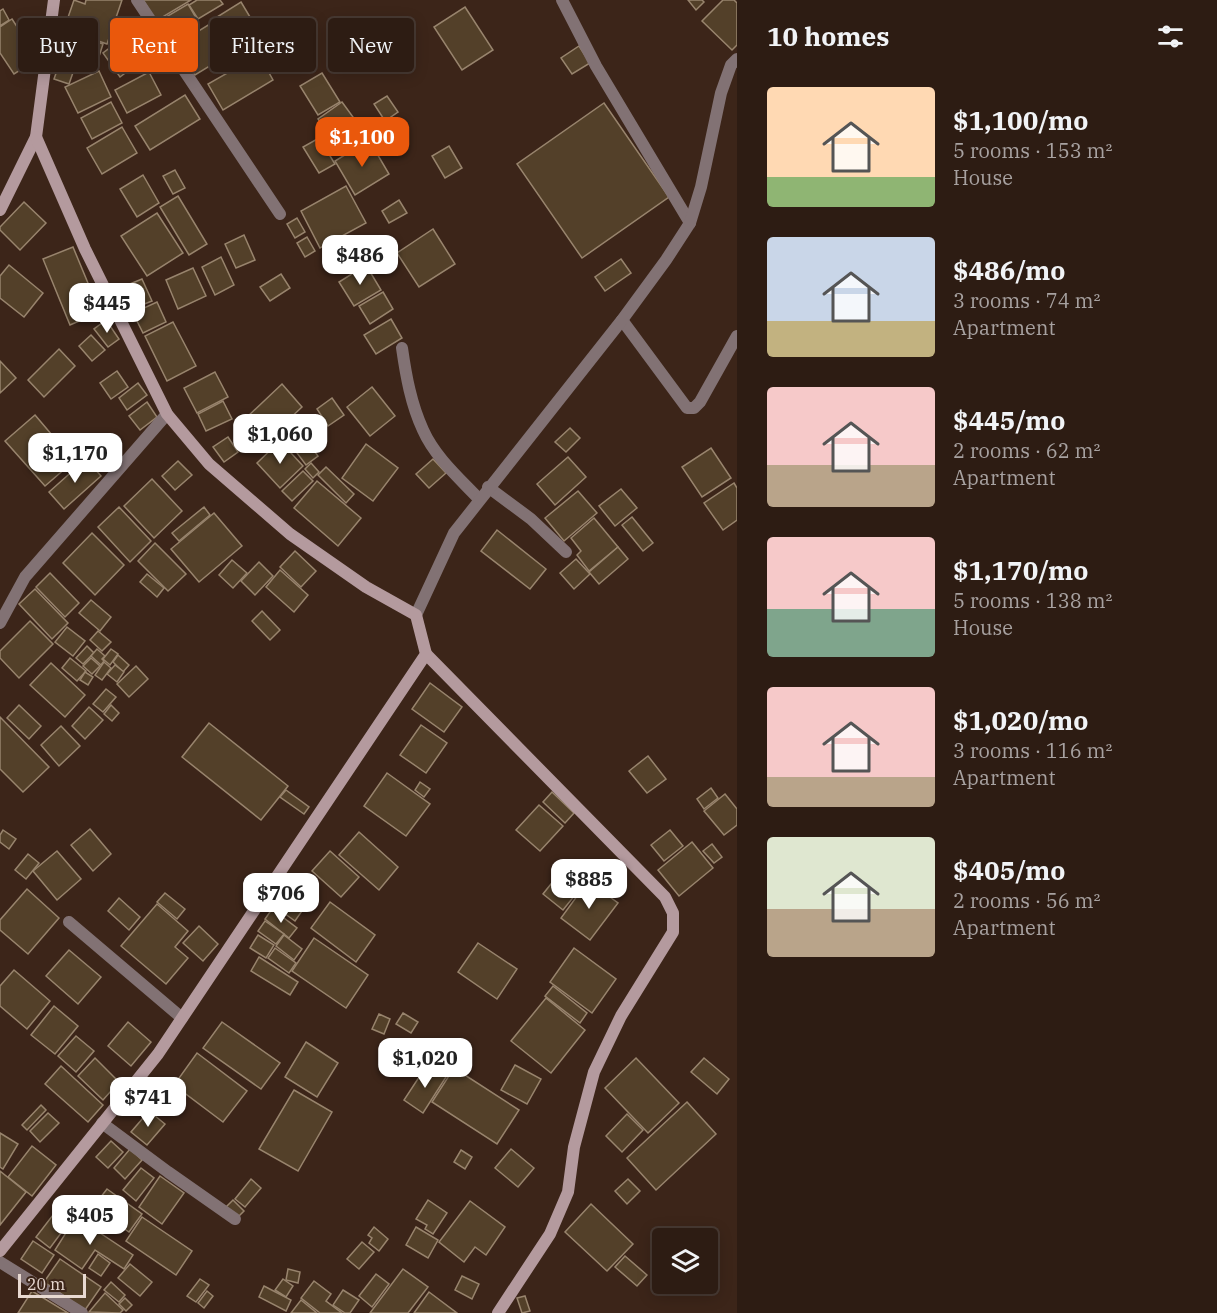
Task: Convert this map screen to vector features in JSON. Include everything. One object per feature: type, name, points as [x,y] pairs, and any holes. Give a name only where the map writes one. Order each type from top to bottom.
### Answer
[{"type":"street","points":[[0,208],[36,137],[54,0]]},
{"type":"street","points":[[137,0],[280,214]]},
{"type":"street","points":[[562,0],[596,66],[690,223]]},
{"type":"street","points":[[498,1313],[550,1234],[568,1192],[574,1147],[594,1071],[621,1016],[673,932],[674,913],[665,897],[426,654],[416,615],[454,532],[622,320],[690,223],[701,187],[721,93],[731,65],[737,58]]},
{"type":"street","points":[[36,137],[85,249],[167,414],[209,464],[290,534],[366,587],[416,615]]},
{"type":"street","points":[[622,320],[687,408],[694,408],[700,402],[737,336]]},
{"type":"street","points":[[402,348],[408,386],[423,431],[444,463],[479,499]]},
{"type":"street","points":[[0,623],[25,577],[167,414]]},
{"type":"street","points":[[488,487],[531,519],[566,552]]},
{"type":"street","points":[[0,1251],[158,1054],[426,654]]},
{"type":"street","points":[[69,922],[182,1018]]},
{"type":"street","points":[[102,1123],[235,1219]]},
{"type":"street","points":[[0,1262],[82,1313]]},
{"type":"building","points":[[74,0],[85,4],[86,0],[122,0],[116,18],[110,18],[110,35],[107,44],[98,41],[98,18],[68,18]]},
{"type":"building","points":[[143,0],[191,0],[161,18],[154,18]]},
{"type":"building","points":[[197,0],[220,0],[223,4],[198,19],[189,5]]},
{"type":"building","points":[[688,0],[702,0],[704,2],[696,10]]},
{"type":"building","points":[[723,0],[734,0],[737,3],[737,45],[732,50],[702,21]]},
{"type":"building","points":[[241,2],[251,18],[218,18]]},
{"type":"building","points":[[188,4],[196,18],[167,18]]},
{"type":"building","points":[[465,7],[493,50],[462,70],[434,27]]},
{"type":"building","points":[[3,9],[9,20],[0,26],[0,11]]},
{"type":"building","points":[[12,19],[18,28],[18,72],[14,74],[0,53],[0,27]]},
{"type":"building","points":[[210,24],[210,66],[195,75],[193,72],[198,72],[198,31]]},
{"type":"building","points":[[98,42],[103,44],[98,60]]},
{"type":"building","points":[[579,46],[590,63],[572,74],[561,58]]},
{"type":"building","points":[[110,48],[110,63],[103,53]]},
{"type":"building","points":[[98,71],[111,97],[78,113],[65,87]]},
{"type":"building","points":[[56,72],[73,72],[69,84],[54,79]]},
{"type":"building","points":[[116,72],[127,72],[120,77]]},
{"type":"building","points":[[149,72],[161,95],[127,113],[115,90]]},
{"type":"building","points":[[229,72],[269,72],[273,80],[223,110],[208,84]]},
{"type":"building","points":[[322,73],[340,102],[318,115],[300,86]]},
{"type":"building","points":[[185,95],[200,119],[150,150],[135,126]]},
{"type":"building","points":[[387,96],[398,112],[385,121],[374,104]]},
{"type":"building","points":[[111,102],[122,123],[92,139],[81,118]]},
{"type":"building","points":[[342,102],[353,117],[328,134],[318,119]]},
{"type":"building","points":[[604,103],[669,197],[582,258],[517,164]]},
{"type":"building","points":[[122,127],[137,153],[102,174],[87,148]]},
{"type":"building","points":[[319,138],[335,164],[319,173],[303,147]]},
{"type":"building","points":[[369,140],[389,174],[355,195],[335,161]]},
{"type":"building","points":[[449,146],[462,168],[445,178],[432,156]]},
{"type":"building","points":[[175,170],[185,188],[173,194],[163,176]]},
{"type":"building","points":[[143,175],[159,203],[137,217],[120,189]]},
{"type":"building","points":[[346,186],[366,223],[320,248],[301,211]]},
{"type":"building","points":[[178,196],[207,244],[189,255],[160,207]]},
{"type":"building","points":[[399,200],[407,213],[389,223],[382,211]]},
{"type":"building","points":[[24,202],[46,223],[20,250],[0,230],[0,227]]},
{"type":"building","points":[[157,213],[183,253],[147,276],[121,236]]},
{"type":"building","points":[[297,218],[305,232],[295,238],[287,224]]},
{"type":"building","points":[[433,229],[455,264],[419,287],[397,253]]},
{"type":"building","points":[[244,235],[255,260],[236,268],[225,244]]},
{"type":"building","points":[[307,237],[315,251],[305,257],[297,243]]},
{"type":"building","points":[[73,247],[100,312],[70,325],[43,259]]},
{"type":"building","points":[[221,257],[234,285],[215,295],[202,267]]},
{"type":"building","points":[[621,259],[631,273],[605,291],[595,277]]},
{"type":"building","points":[[9,265],[43,293],[24,317],[0,298],[0,276]]},
{"type":"building","points":[[366,265],[381,290],[354,306],[339,282]]},
{"type":"building","points":[[193,268],[206,296],[178,309],[166,280]]},
{"type":"building","points":[[281,274],[290,288],[270,301],[260,287]]},
{"type":"building","points":[[142,279],[152,301],[134,308],[125,286]]},
{"type":"building","points":[[383,292],[393,309],[370,324],[359,306]]},
{"type":"building","points":[[157,302],[166,322],[143,333],[133,313]]},
{"type":"building","points":[[391,319],[402,338],[376,354],[364,335]]},
{"type":"building","points":[[106,320],[119,339],[108,347],[94,329]]},
{"type":"building","points":[[173,322],[196,366],[167,381],[145,336]]},
{"type":"building","points":[[91,335],[105,350],[92,361],[79,346]]},
{"type":"building","points":[[59,349],[75,366],[44,397],[28,380]]},
{"type":"building","points":[[0,361],[16,378],[0,393]]},
{"type":"building","points":[[117,371],[128,387],[111,399],[100,383]]},
{"type":"building","points":[[215,372],[228,397],[197,413],[184,388]]},
{"type":"building","points":[[138,383],[147,395],[127,410],[119,398]]},
{"type":"building","points":[[282,384],[302,407],[267,440],[246,418]]},
{"type":"building","points":[[372,387],[395,416],[370,436],[347,407]]},
{"type":"building","points":[[332,398],[344,415],[328,426],[317,409]]},
{"type":"building","points":[[223,401],[232,419],[206,431],[198,414]]},
{"type":"building","points":[[147,402],[157,417],[140,430],[129,416]]},
{"type":"building","points":[[35,415],[74,461],[45,486],[5,441]]},
{"type":"building","points":[[570,428],[580,438],[566,452],[555,442]]},
{"type":"building","points":[[228,437],[238,452],[224,462],[213,447]]},
{"type":"building","points":[[306,440],[318,456],[306,465],[294,449]]},
{"type":"building","points":[[280,441],[303,466],[280,488],[257,463]]},
{"type":"building","points":[[366,444],[398,468],[373,501],[342,478]]},
{"type":"building","points":[[711,448],[731,478],[702,497],[682,467]]},
{"type":"building","points":[[568,457],[586,477],[555,505],[537,484]]},
{"type":"building","points":[[86,459],[101,476],[64,509],[49,492]]},
{"type":"building","points":[[433,459],[446,473],[429,488],[416,474]]},
{"type":"building","points":[[178,461],[192,475],[175,490],[162,476]]},
{"type":"building","points":[[311,463],[319,472],[313,478],[305,469]]},
{"type":"building","points":[[326,467],[354,494],[346,503],[318,475]]},
{"type":"building","points":[[303,471],[313,481],[292,501],[282,491]]},
{"type":"building","points":[[152,479],[182,511],[154,538],[124,506]]},
{"type":"building","points":[[317,481],[361,518],[338,546],[294,508]]},
{"type":"building","points":[[734,483],[737,488],[737,520],[723,530],[704,503]]},
{"type":"building","points":[[621,489],[637,508],[615,526],[599,506]]},
{"type":"building","points":[[578,491],[597,513],[564,541],[545,518]]},
{"type":"building","points":[[119,507],[151,541],[130,562],[98,527]]},
{"type":"building","points":[[204,507],[210,515],[179,541],[172,533]]},
{"type":"building","points":[[214,513],[242,546],[199,582],[171,549]]},
{"type":"building","points":[[632,517],[653,543],[643,551],[622,525]]},
{"type":"building","points":[[594,518],[618,547],[589,571],[577,555],[581,551],[571,538]]},
{"type":"building","points":[[497,530],[546,569],[530,589],[481,551]]},
{"type":"building","points":[[92,533],[124,565],[95,595],[63,563]]},
{"type":"building","points":[[155,543],[186,574],[168,591],[138,561]]},
{"type":"building","points":[[618,547],[628,559],[599,584],[589,572]]},
{"type":"building","points":[[295,551],[316,571],[301,587],[280,567]]},
{"type":"building","points":[[576,559],[590,574],[574,589],[560,573]]},
{"type":"building","points":[[232,560],[247,573],[233,588],[219,575]]},
{"type":"building","points":[[259,562],[273,576],[255,595],[241,581]]},
{"type":"building","points":[[280,570],[308,595],[294,612],[266,587]]},
{"type":"building","points":[[50,573],[79,603],[65,617],[36,587]]},
{"type":"building","points":[[147,574],[164,588],[157,597],[140,582]]},
{"type":"building","points":[[35,589],[68,623],[52,639],[19,604]]},
{"type":"building","points":[[91,600],[111,617],[100,631],[79,613]]},
{"type":"building","points":[[262,611],[280,630],[270,640],[252,621]]},
{"type":"building","points":[[30,621],[53,644],[19,678],[0,658],[0,651]]},
{"type":"building","points":[[67,627],[85,641],[73,656],[55,642]]},
{"type":"building","points":[[98,631],[111,642],[102,651],[90,640]]},
{"type":"building","points":[[87,646],[94,653],[83,664],[76,658]]},
{"type":"building","points":[[97,649],[105,656],[101,665],[91,656]]},
{"type":"building","points":[[111,649],[118,654],[110,665],[103,659]]},
{"type":"building","points":[[118,655],[129,665],[123,672],[113,662]]},
{"type":"building","points":[[70,658],[86,671],[77,681],[62,668]]},
{"type":"building","points":[[91,658],[100,666],[92,674],[83,666]]},
{"type":"building","points":[[104,662],[111,668],[102,680],[95,675]]},
{"type":"building","points":[[51,663],[85,695],[65,717],[30,685]]},
{"type":"building","points":[[115,665],[124,672],[117,682],[107,674]]},
{"type":"building","points":[[136,666],[148,679],[129,697],[117,684]]},
{"type":"building","points":[[85,672],[93,677],[88,685],[80,680]]},
{"type":"building","points":[[430,683],[462,707],[444,732],[412,709]]},
{"type":"building","points":[[106,689],[116,697],[103,712],[93,704]]},
{"type":"building","points":[[19,705],[41,726],[29,739],[7,718]]},
{"type":"building","points":[[111,705],[119,713],[112,721],[104,714]]},
{"type":"building","points":[[89,707],[103,720],[85,739],[72,726]]},
{"type":"building","points":[[0,717],[49,767],[23,792],[0,769]]},
{"type":"building","points":[[209,723],[288,786],[261,820],[182,757]]},
{"type":"building","points":[[421,725],[447,743],[426,773],[400,755]]},
{"type":"building","points":[[61,726],[80,746],[59,766],[41,745]]},
{"type":"building","points":[[648,756],[666,779],[647,793],[629,771]]},
{"type":"building","points":[[387,773],[430,804],[406,836],[364,806]]},
{"type":"building","points":[[420,782],[430,789],[424,797],[415,790]]},
{"type":"building","points":[[711,788],[718,798],[704,809],[697,799]]},
{"type":"building","points":[[286,790],[309,807],[304,814],[280,797]]},
{"type":"building","points":[[552,792],[574,813],[565,823],[543,802]]},
{"type":"building","points":[[725,794],[737,809],[737,825],[724,835],[704,811]]},
{"type":"building","points":[[539,805],[563,826],[540,851],[516,830]]},
{"type":"building","points":[[90,829],[111,854],[93,871],[71,845]]},
{"type":"building","points":[[3,830],[16,839],[9,849],[0,842]]},
{"type":"building","points":[[670,830],[683,846],[664,861],[651,845]]},
{"type":"building","points":[[359,832],[398,867],[379,890],[339,855]]},
{"type":"building","points":[[692,842],[713,868],[679,896],[658,870]]},
{"type":"building","points":[[712,844],[722,857],[714,863],[703,851]]},
{"type":"building","points":[[57,851],[81,879],[57,900],[33,871]]},
{"type":"building","points":[[330,851],[359,877],[341,897],[312,871]]},
{"type":"building","points":[[28,854],[39,863],[26,879],[15,870]]},
{"type":"building","points":[[599,861],[610,869],[600,884],[588,876]]},
{"type":"building","points":[[563,869],[583,885],[563,910],[543,894]]},
{"type":"building","points":[[588,881],[618,903],[590,940],[561,918]]},
{"type":"building","points":[[289,882],[311,898],[295,921],[273,905]]},
{"type":"building","points":[[27,889],[59,918],[28,954],[0,930],[0,920]]},
{"type":"building","points":[[165,893],[185,909],[177,919],[157,902]]},
{"type":"building","points":[[119,898],[140,917],[129,930],[108,911]]},
{"type":"building","points":[[330,902],[375,935],[356,962],[311,928]]},
{"type":"building","points":[[157,904],[188,931],[175,947],[188,958],[166,984],[121,946]]},
{"type":"building","points":[[272,909],[297,928],[289,938],[265,919]]},
{"type":"building","points":[[265,921],[284,934],[276,944],[258,931]]},
{"type":"building","points":[[199,926],[218,944],[203,961],[183,943]]},
{"type":"building","points":[[258,935],[274,945],[266,958],[250,948]]},
{"type":"building","points":[[284,935],[302,949],[294,960],[276,946]]},
{"type":"building","points":[[314,938],[368,975],[346,1008],[292,971]]},
{"type":"building","points":[[478,943],[517,969],[497,999],[458,972]]},
{"type":"building","points":[[275,948],[296,963],[289,973],[268,958]]},
{"type":"building","points":[[574,948],[616,979],[592,1013],[550,982]]},
{"type":"building","points":[[69,950],[101,977],[78,1004],[46,976]]},
{"type":"building","points":[[259,957],[298,982],[290,995],[251,971]]},
{"type":"building","points":[[14,970],[50,1001],[27,1029],[0,1006],[0,986]]},
{"type":"building","points":[[553,986],[587,1013],[580,1023],[545,996]]},
{"type":"building","points":[[546,998],[585,1030],[551,1073],[511,1041]]},
{"type":"building","points":[[54,1006],[78,1026],[55,1054],[31,1035]]},
{"type":"building","points":[[403,1013],[418,1022],[411,1033],[396,1024]]},
{"type":"building","points":[[379,1014],[390,1019],[384,1034],[372,1029]]},
{"type":"building","points":[[128,1022],[151,1042],[131,1066],[108,1046]]},
{"type":"building","points":[[222,1022],[280,1063],[261,1089],[203,1048]]},
{"type":"building","points":[[76,1036],[94,1051],[76,1072],[58,1056]]},
{"type":"building","points":[[306,1042],[338,1063],[317,1097],[285,1077]]},
{"type":"building","points":[[197,1053],[247,1091],[223,1122],[174,1085]]},
{"type":"building","points":[[95,1058],[119,1082],[103,1100],[78,1076]]},
{"type":"building","points":[[636,1058],[679,1103],[648,1133],[605,1088]]},
{"type":"building","points":[[704,1058],[729,1079],[717,1094],[691,1072]]},
{"type":"building","points":[[427,1065],[446,1077],[423,1113],[404,1100]]},
{"type":"building","points":[[515,1065],[541,1079],[527,1104],[501,1090]]},
{"type":"building","points":[[61,1066],[103,1105],[88,1122],[45,1084]]},
{"type":"building","points":[[454,1068],[519,1110],[497,1144],[432,1102]]},
{"type":"building","points":[[294,1090],[332,1112],[298,1171],[259,1149]]},
{"type":"building","points":[[687,1102],[716,1134],[656,1190],[627,1158]]},
{"type":"building","points":[[41,1105],[46,1110],[27,1130],[22,1125]]},
{"type":"building","points":[[149,1111],[165,1124],[147,1145],[131,1132]]},
{"type":"building","points":[[48,1113],[59,1123],[40,1142],[30,1131]]},
{"type":"building","points":[[627,1114],[643,1130],[622,1152],[606,1136]]},
{"type":"building","points":[[0,1133],[18,1144],[3,1169],[0,1167]]},
{"type":"building","points":[[111,1141],[123,1152],[108,1168],[96,1157]]},
{"type":"building","points":[[32,1146],[56,1165],[32,1196],[8,1177]]},
{"type":"building","points":[[130,1149],[142,1160],[125,1179],[114,1168]]},
{"type":"building","points":[[511,1149],[534,1168],[518,1187],[495,1168]]},
{"type":"building","points":[[461,1150],[472,1157],[465,1169],[454,1162]]},
{"type":"building","points":[[141,1168],[154,1178],[136,1201],[123,1190]]},
{"type":"building","points":[[0,1171],[26,1192],[0,1225]]},
{"type":"building","points":[[160,1176],[184,1193],[162,1224],[139,1207]]},
{"type":"building","points":[[251,1179],[261,1188],[245,1207],[235,1199]]},
{"type":"building","points":[[628,1179],[640,1191],[627,1204],[615,1191]]},
{"type":"building","points":[[107,1189],[142,1214],[129,1232],[93,1207]]},
{"type":"building","points":[[233,1200],[244,1211],[237,1218],[226,1207]]},
{"type":"building","points":[[428,1200],[447,1213],[433,1234],[425,1229],[427,1225],[416,1219]]},
{"type":"building","points":[[63,1201],[75,1211],[67,1222],[54,1212]]},
{"type":"building","points":[[470,1201],[505,1227],[486,1255],[475,1247],[464,1262],[439,1242]]},
{"type":"building","points":[[591,1204],[633,1244],[607,1271],[565,1232]]},
{"type":"building","points":[[53,1215],[67,1225],[50,1248],[36,1237]]},
{"type":"building","points":[[76,1217],[133,1255],[124,1269],[95,1250],[82,1269],[55,1250]]},
{"type":"building","points":[[142,1217],[192,1251],[176,1275],[126,1241]]},
{"type":"building","points":[[374,1227],[388,1239],[379,1251],[369,1243],[372,1238],[368,1235]]},
{"type":"building","points":[[416,1227],[438,1240],[428,1258],[406,1245]]},
{"type":"building","points":[[33,1241],[54,1255],[42,1273],[21,1259]]},
{"type":"building","points":[[362,1242],[374,1252],[359,1269],[347,1259]]},
{"type":"building","points":[[98,1254],[110,1263],[101,1276],[89,1268]]},
{"type":"building","points":[[625,1256],[647,1275],[637,1286],[615,1267]]},
{"type":"building","points":[[60,1259],[101,1287],[85,1310],[44,1282]]},
{"type":"building","points":[[130,1264],[152,1282],[140,1296],[118,1278]]},
{"type":"building","points":[[288,1269],[300,1272],[298,1283],[286,1280]]},
{"type":"building","points":[[403,1269],[428,1287],[408,1313],[370,1313]]},
{"type":"building","points":[[376,1274],[389,1284],[372,1307],[359,1296]]},
{"type":"building","points":[[462,1276],[479,1284],[472,1299],[455,1290]]},
{"type":"building","points":[[200,1279],[209,1285],[196,1302],[187,1296]]},
{"type":"building","points":[[283,1279],[293,1286],[286,1297],[275,1290]]},
{"type":"building","points":[[314,1281],[331,1294],[326,1301],[342,1313],[320,1313],[301,1298]]},
{"type":"building","points":[[111,1282],[125,1295],[119,1302],[104,1290]]},
{"type":"building","points":[[264,1286],[291,1300],[286,1311],[259,1297]]},
{"type":"building","points":[[343,1290],[359,1300],[350,1313],[345,1313],[333,1305]]},
{"type":"building","points":[[32,1291],[68,1313],[18,1313]]},
{"type":"building","points":[[207,1291],[213,1296],[204,1308],[198,1303]]},
{"type":"building","points":[[429,1292],[457,1313],[414,1313]]},
{"type":"building","points":[[105,1293],[123,1310],[120,1313],[89,1312]]},
{"type":"building","points":[[525,1296],[530,1311],[522,1313],[517,1298]]},
{"type":"building","points":[[125,1298],[132,1305],[126,1311],[119,1304]]},
{"type":"building","points":[[301,1300],[317,1313],[291,1313]]}]
